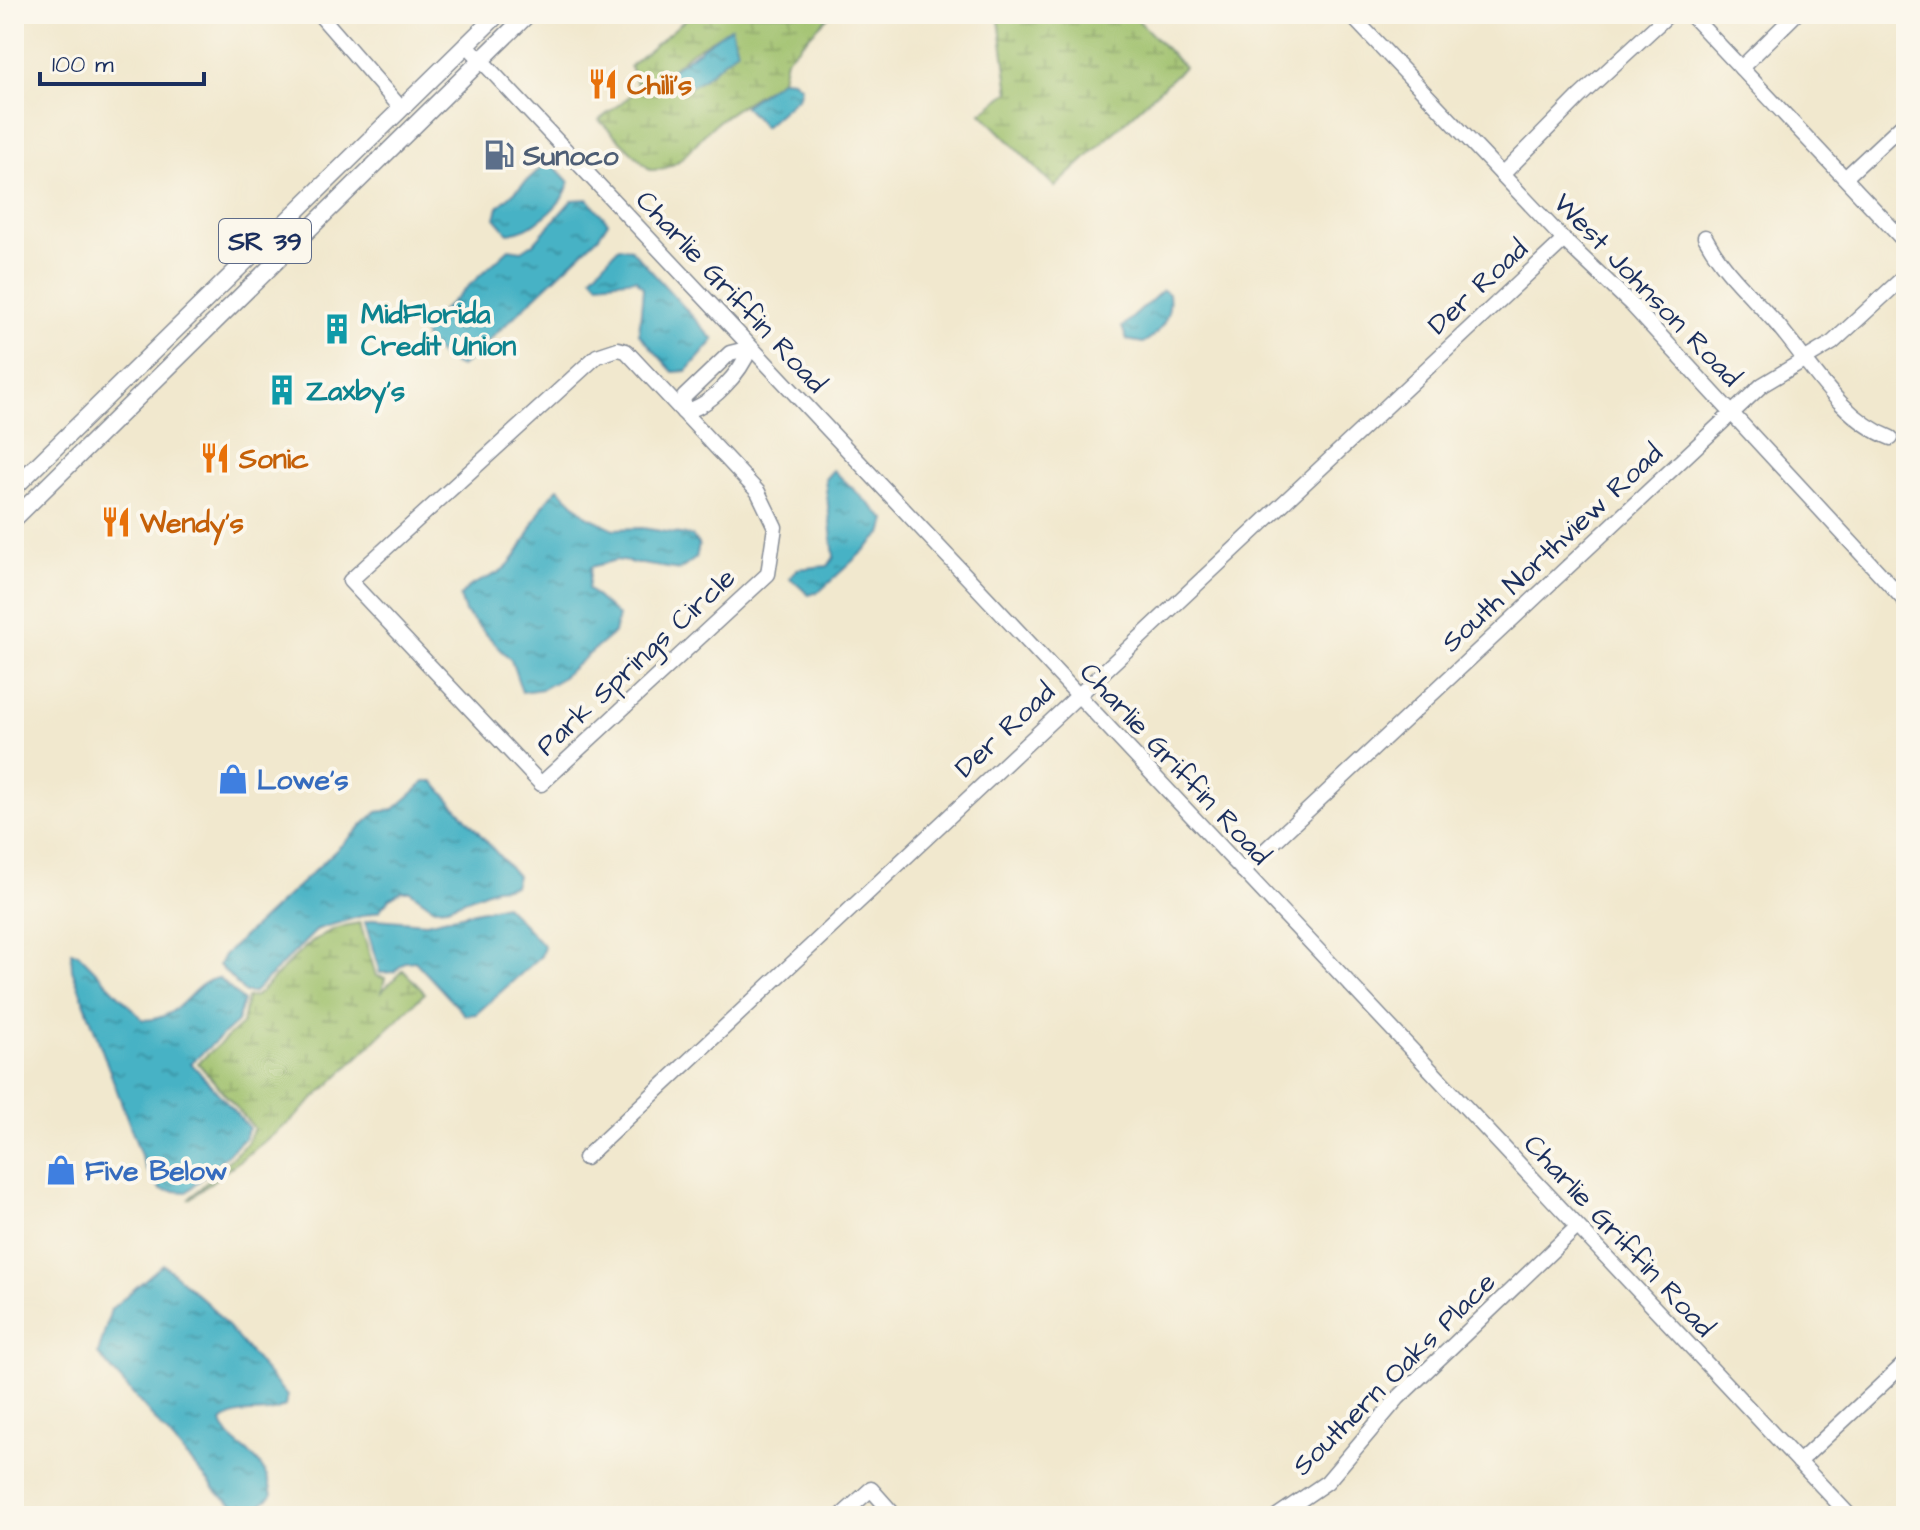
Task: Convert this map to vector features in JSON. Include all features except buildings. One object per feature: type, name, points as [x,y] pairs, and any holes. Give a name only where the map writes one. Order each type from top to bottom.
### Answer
[{"type":"main road","name":"SR 39","points":[[14,488],[498,14]]},
{"type":"main road","name":"SR 39","points":[[14,519],[528,14]]},
{"type":"main road","points":[[179,357],[184,335],[257,263],[273,232]]},
{"type":"main road","points":[[78,456],[88,432],[162,358],[162,342]]},
{"type":"street","points":[[319,14],[400,107]]},
{"type":"street","name":"West Johnson Road","points":[[1350,14],[1732,413],[1906,602]]},
{"type":"street","points":[[1502,175],[1579,97],[1669,14]]},
{"type":"street","points":[[1690,14],[1906,243]]},
{"type":"street","points":[[1741,68],[1796,14]]},
{"type":"street","name":"Charlie Griffin Road","points":[[466,44],[1850,1516]]},
{"type":"street","points":[[1846,177],[1906,121]]},
{"type":"street","points":[[1705,237],[1720,264],[1776,323],[1804,361],[1859,421],[1891,438]]},
{"type":"street","name":"Der Road","points":[[585,1158],[1564,240]]},
{"type":"street","name":"South Northview Road","points":[[1243,871],[1762,385],[1832,343],[1906,275]]},
{"type":"street","points":[[683,412],[697,409],[744,365],[750,348]]},
{"type":"street","name":"Park Springs Circle","points":[[618,349],[626,351],[683,412],[758,492],[775,527],[768,574],[541,784],[350,581],[391,547],[597,356],[618,349]]},
{"type":"street","name":"Southern Oaks Place","points":[[1277,1516],[1327,1482],[1398,1398],[1577,1227]]},
{"type":"street","points":[[1799,1462],[1906,1362]]},
{"type":"street","points":[[841,1516],[871,1489],[895,1516]]},
{"type":"green space","points":[[692,14],[831,14],[786,59],[782,79],[721,119],[679,161],[661,169],[650,170],[599,120],[639,89],[630,66]],"holes":[[[731,28],[680,91],[667,73],[691,52]]]},
{"type":"green space","points":[[1014,14],[1132,14],[1184,67],[1055,187],[981,113],[1009,92],[999,20]]},
{"type":"green space","points":[[360,923],[376,976],[385,978],[382,991],[403,970],[425,993],[290,1122],[188,1200],[247,1143],[254,1128],[198,1063],[242,1024],[247,998],[256,996],[302,950],[328,932]]},
{"type":"water","points":[[731,27],[737,50],[703,79],[680,92],[666,74]]},
{"type":"water","points":[[782,79],[793,80],[801,87],[799,96],[764,127],[744,106]]},
{"type":"water","points":[[544,165],[554,166],[569,182],[566,191],[545,216],[527,228],[508,233],[495,218],[498,207]]},
{"type":"water","points":[[588,199],[608,222],[599,236],[461,367],[446,361],[424,337],[425,326],[509,249],[522,251],[534,243],[572,200]]},
{"type":"water","points":[[619,247],[631,249],[714,340],[687,371],[673,372],[639,334],[643,288],[636,279],[598,283],[592,276]]},
{"type":"water","points":[[1163,290],[1169,294],[1169,309],[1160,329],[1143,343],[1127,340],[1122,327]]},
{"type":"water","points":[[833,470],[886,520],[882,534],[820,591],[809,595],[790,578],[797,569],[828,566],[834,557],[825,479]]},
{"type":"water","points":[[558,488],[587,516],[614,529],[642,528],[692,536],[699,545],[696,558],[680,570],[616,560],[591,567],[588,589],[618,616],[614,633],[560,679],[542,689],[522,692],[511,660],[465,612],[460,597],[475,583],[506,567]]},
{"type":"water","points":[[425,782],[434,782],[517,876],[514,886],[495,888],[447,907],[434,908],[410,891],[402,891],[390,898],[379,911],[318,929],[253,993],[245,993],[219,965],[224,955],[377,812],[393,810]]},
{"type":"water","points":[[505,905],[544,946],[541,956],[476,1014],[465,1015],[415,961],[405,962],[394,972],[380,973],[365,922],[376,919],[426,923]]},
{"type":"water","points":[[71,952],[78,953],[143,1020],[168,1014],[200,986],[219,978],[243,1001],[237,1022],[191,1063],[249,1128],[244,1139],[187,1192],[161,1190],[146,1169],[72,969]]},
{"type":"water","points":[[163,1264],[210,1306],[287,1396],[285,1406],[278,1410],[237,1415],[222,1422],[232,1439],[255,1458],[268,1479],[272,1495],[256,1509],[237,1507],[220,1495],[98,1354],[111,1309]]},
{"type":"place","name":"Chili's","points":[[603,84]]},
{"type":"place","name":"Sunoco","points":[[499,155]]},
{"type":"place","name":"MidFlorida Credit Union","points":[[337,329]]},
{"type":"place","name":"Zaxby's","points":[[282,390]]},
{"type":"place","name":"Sonic","points":[[215,458]]},
{"type":"place","name":"Wendy's","points":[[116,522]]},
{"type":"place","name":"Lowe's","points":[[233,779]]},
{"type":"place","name":"Five Below","points":[[61,1170]]}]
